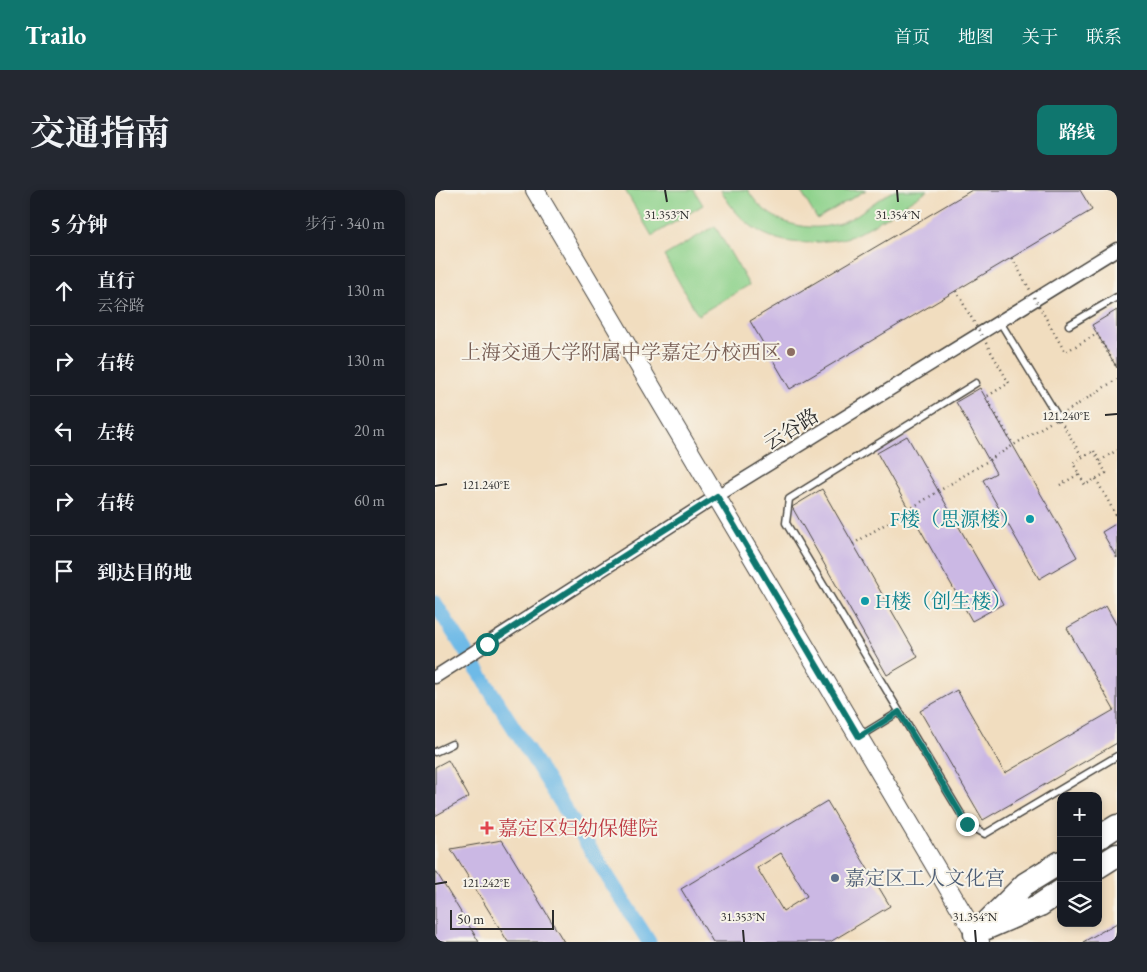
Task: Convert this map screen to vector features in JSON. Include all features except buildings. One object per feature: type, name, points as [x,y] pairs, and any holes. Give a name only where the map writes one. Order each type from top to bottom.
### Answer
[{"type":"highway","points":[[1100,837],[1117,826]]},
{"type":"highway","points":[[1102,864],[1117,855]]},
{"type":"highway","points":[[972,939],[1025,884],[1057,864]]},
{"type":"highway","points":[[972,939],[1040,905],[1057,894]]},
{"type":"main road","points":[[535,190],[859,737],[972,939]]},
{"type":"street","name":"云谷路","points":[[435,677],[717,496],[1117,249]]},
{"type":"lane","points":[[1069,325],[1117,297]]},
{"type":"lane","points":[[1000,322],[1058,417]]},
{"type":"lane","points":[[976,383],[789,499],[786,523],[967,824],[985,834],[1117,756]]},
{"type":"lane","points":[[859,737],[899,712]]},
{"type":"lane","points":[[435,752],[452,744]]},
{"type":"path","points":[[1012,258],[1065,352],[1097,334],[1117,368]]},
{"type":"path","points":[[956,291],[1009,383],[986,397],[1013,444]]},
{"type":"path","points":[[853,544],[1117,379]]},
{"type":"path","points":[[1058,417],[1083,458]]},
{"type":"path","points":[[1100,461],[1117,450]]},
{"type":"path","points":[[1094,451],[1100,461],[1106,473],[1085,485],[1073,463],[1094,451]]},
{"type":"path","points":[[1060,485],[1079,474]]},
{"type":"path","points":[[1096,478],[1117,517]]},
{"type":"green space","points":[[625,190],[694,190],[703,205],[652,236]]},
{"type":"green space","points":[[721,190],[748,190],[766,211],[777,218],[790,224],[818,227],[845,221],[893,191],[928,190],[852,236],[809,243],[778,239],[764,234],[740,216]]},
{"type":"green space","points":[[800,190],[866,190],[817,219]]},
{"type":"green space","points":[[715,226],[749,285],[698,315],[664,256]]},
{"type":"waterway","points":[[435,603],[649,942]]},
{"type":"place","name":"上海交通大学附属中学嘉定分校西区","points":[[791,352]]},
{"type":"place","name":"F楼（思源楼）","points":[[1030,519]]},
{"type":"place","name":"H楼（创生楼）","points":[[865,601]]},
{"type":"place","name":"嘉定区妇幼保健院","points":[[487,828]]},
{"type":"place","name":"嘉定区工人文化宫","points":[[835,878]]},
{"type":"route","points":[[487,644],[717,496],[859,737],[899,712],[967,824]]}]
